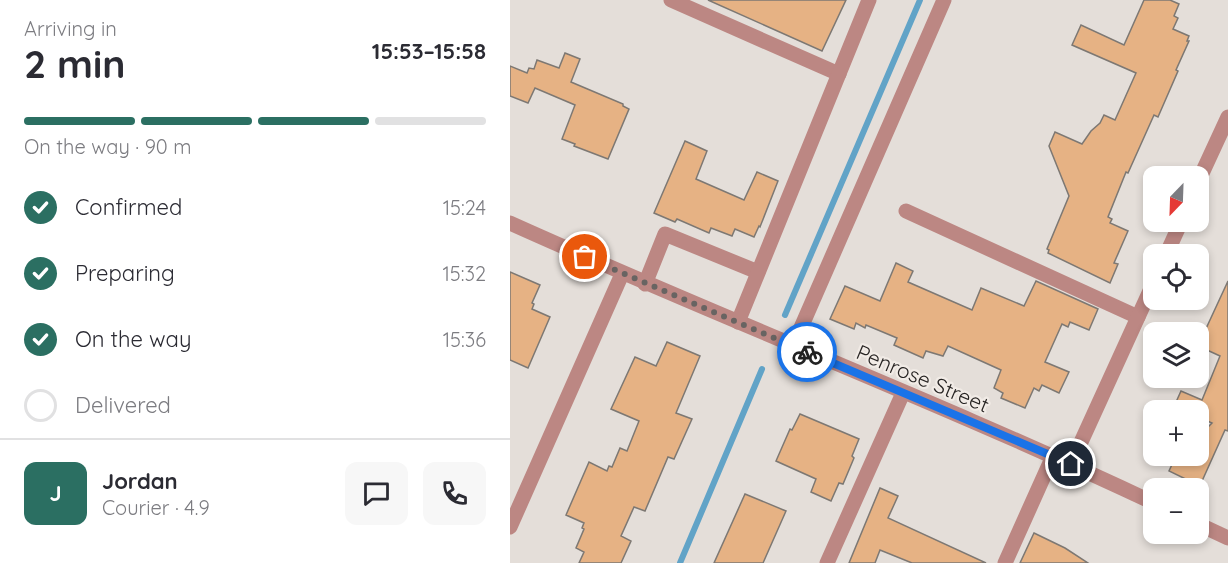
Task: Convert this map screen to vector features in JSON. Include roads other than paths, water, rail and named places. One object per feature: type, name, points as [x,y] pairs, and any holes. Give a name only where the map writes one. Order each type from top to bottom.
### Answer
[{"type":"street","points":[[671,0],[839,74]]},
{"type":"street","points":[[738,322],[869,0]]},
{"type":"street","points":[[793,346],[944,0]]},
{"type":"street","points":[[1205,166],[1228,117]]},
{"type":"street","points":[[906,211],[1138,317]]},
{"type":"street","name":"Penrose Street","points":[[510,224],[645,284],[1053,456],[1143,498]]},
{"type":"street","points":[[645,284],[665,234],[758,272]]},
{"type":"street","points":[[510,527],[622,274]]},
{"type":"street","points":[[1071,464],[1143,306]]},
{"type":"street","points":[[827,563],[903,393]]},
{"type":"street","points":[[1005,563],[1053,456]]},
{"type":"street","points":[[1209,529],[1228,538]]},
{"type":"waterway","points":[[785,315],[920,0]]},
{"type":"waterway","points":[[680,563],[762,369]]}]
